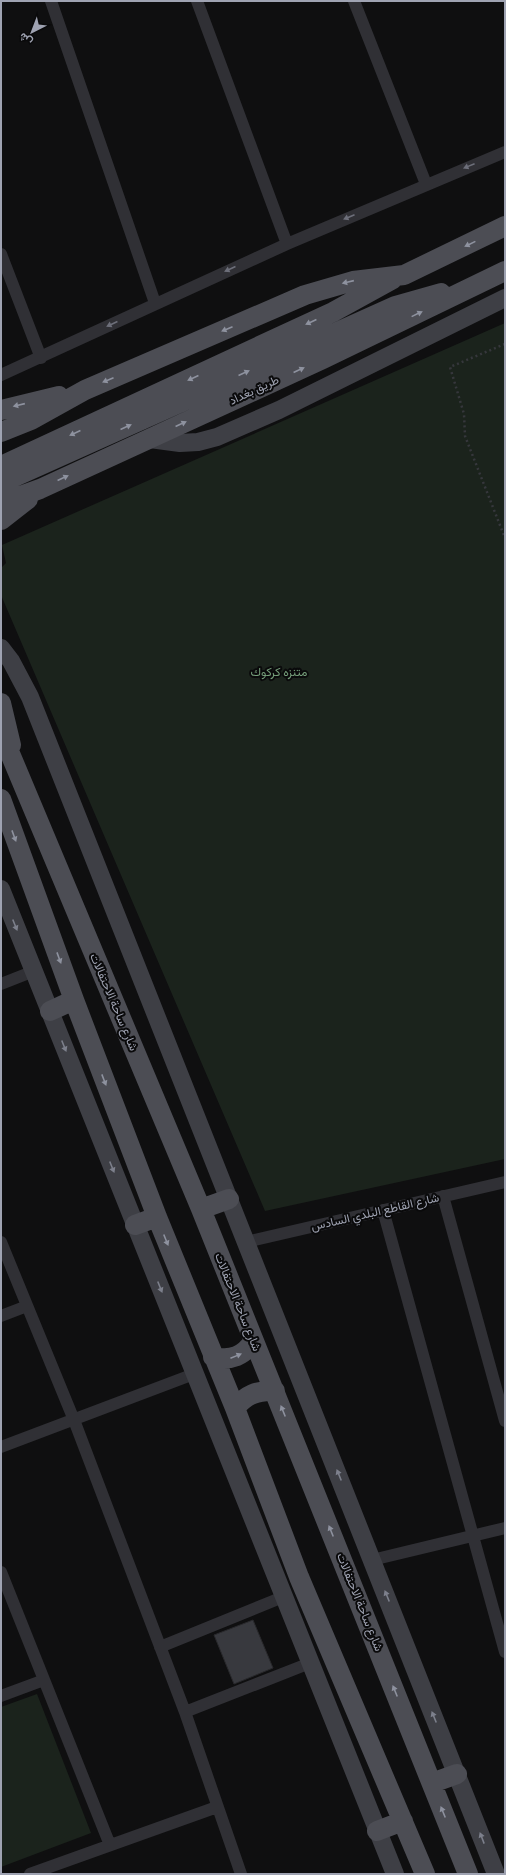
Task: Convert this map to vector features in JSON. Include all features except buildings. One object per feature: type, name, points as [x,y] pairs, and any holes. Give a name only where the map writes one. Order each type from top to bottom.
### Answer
[{"type":"main road","points":[[1,466],[333,312],[394,278],[413,272],[505,226]]},
{"type":"main road","name":"طريق بغداد","points":[[1,503],[40,489],[150,439],[505,272]]},
{"type":"main road","points":[[1,432],[31,420],[85,390],[305,295],[353,281],[394,278]]},
{"type":"main road","points":[[1,483],[395,306],[431,295],[467,290]]},
{"type":"main road","points":[[150,439],[180,443],[198,442],[217,438],[279,410],[505,298]]},
{"type":"main road","points":[[1,410],[85,390]]},
{"type":"main road","points":[[1,520],[40,489]]},
{"type":"main road","points":[[1,648],[11,660],[30,697],[496,1874]]},
{"type":"main road","points":[[1,703],[19,778]]},
{"type":"main road","name":"شارع ساحة الاحتفالات","points":[[1,732],[19,778],[201,1208],[468,1874]]},
{"type":"main road","points":[[1,800],[74,1000],[157,1216],[235,1408],[299,1577],[425,1874]]},
{"type":"main road","points":[[1,889],[395,1874]]},
{"type":"main road","points":[[50,1010],[74,1000]]},
{"type":"main road","points":[[201,1208],[229,1198]]},
{"type":"main road","points":[[135,1225],[157,1216]]},
{"type":"main road","points":[[213,1357],[225,1360],[237,1357],[247,1351],[254,1340]]},
{"type":"main road","points":[[235,1408],[242,1399],[252,1393],[263,1390],[275,1391]]},
{"type":"main road","points":[[432,1782],[457,1774]]},
{"type":"main road","points":[[377,1831],[403,1821]]},
{"type":"street","points":[[51,1],[155,303]]},
{"type":"street","points":[[196,1],[287,244]]},
{"type":"street","points":[[354,1],[426,184]]},
{"type":"street","points":[[1,375],[41,358],[155,303],[287,244],[426,184],[505,152]]},
{"type":"street","points":[[1,254],[41,358]]},
{"type":"street","points":[[1,984],[34,971]]},
{"type":"street","name":"شارع القاطع البلدي السادس","points":[[246,1242],[505,1182]]},
{"type":"street","points":[[443,1196],[505,1421]]},
{"type":"street","points":[[384,1210],[505,1652]]},
{"type":"street","points":[[1,1242],[74,1420],[185,1712],[241,1874]]},
{"type":"street","points":[[1,1316],[27,1306]]},
{"type":"street","points":[[1,1447],[194,1374]]},
{"type":"street","points":[[372,1560],[505,1528]]},
{"type":"street","points":[[1,1572],[110,1845]]},
{"type":"street","points":[[160,1647],[283,1597]]},
{"type":"street","points":[[185,1712],[310,1663]]},
{"type":"street","points":[[1,1696],[44,1680]]},
{"type":"street","points":[[30,1874],[217,1807]]},
{"type":"path","points":[[505,344],[450,367],[464,414],[465,436],[505,538]]},
{"type":"green space","name":"متنزه كركوك","points":[[505,323],[505,1159],[265,1211],[1,595],[1,568],[6,563],[2,545]]},
{"type":"green space","points":[[37,1694],[91,1833],[1,1867],[1,1707]]}]
